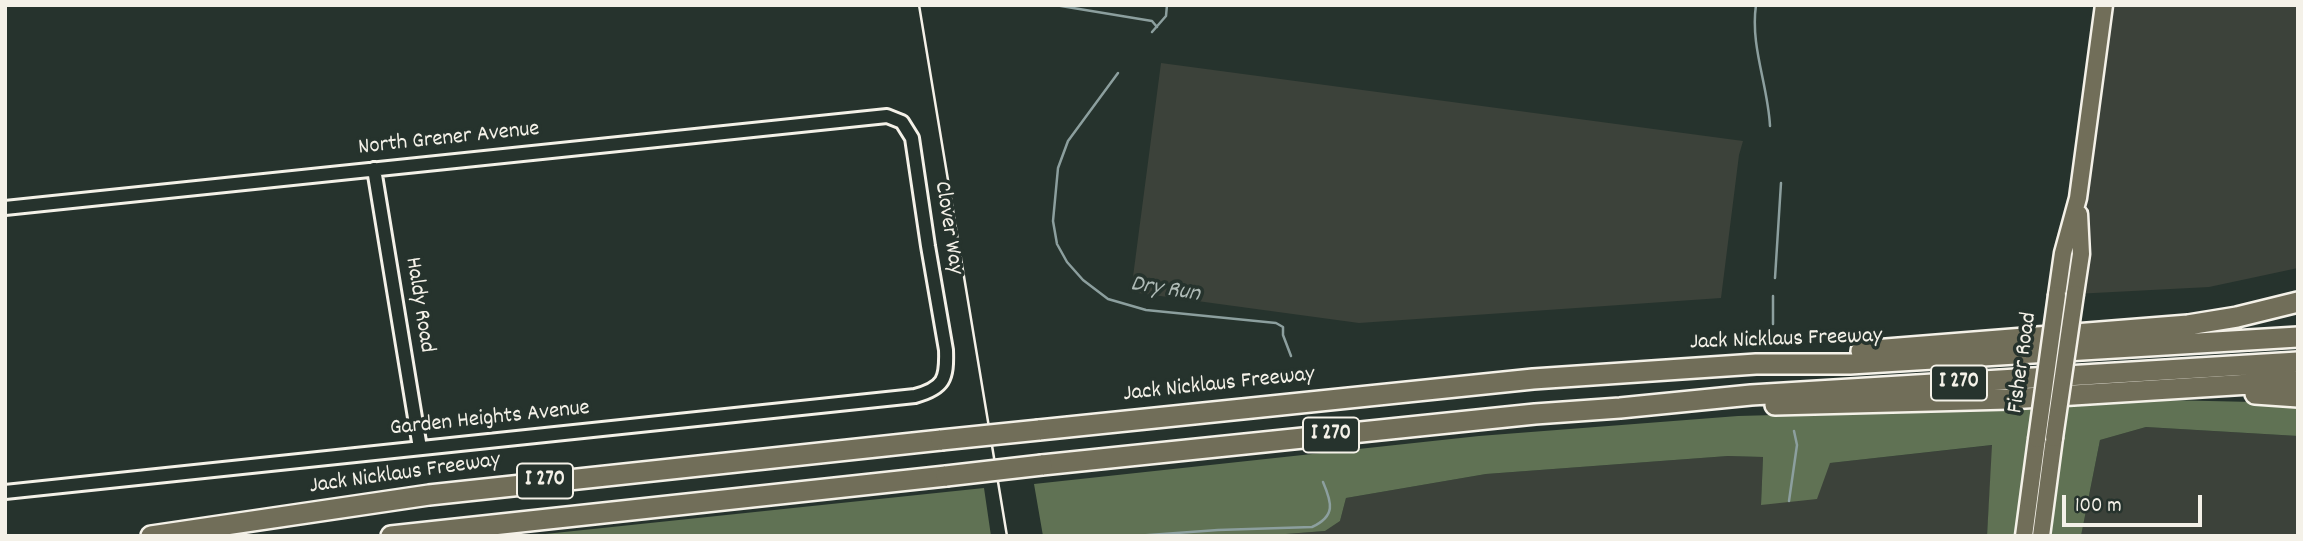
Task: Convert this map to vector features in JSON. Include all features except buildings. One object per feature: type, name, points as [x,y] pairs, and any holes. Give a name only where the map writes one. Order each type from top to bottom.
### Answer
[{"type":"highway","points":[[1756,364],[1849,351],[2188,326],[2298,302]]},
{"type":"highway","name":"Jack Nicklaus Freeway","points":[[151,536],[441,494],[1533,379],[1756,364],[1850,364],[2298,337]]},
{"type":"highway","name":"I 270","points":[[391,536],[1535,414],[1776,393],[2298,362]]},
{"type":"highway","points":[[1620,408],[2009,399],[2298,381]]},
{"type":"highway","points":[[2163,389],[2298,397]]},
{"type":"main road","name":"Fisher Road","points":[[2024,536],[2056,295],[2063,253],[2078,198],[2104,5]]},
{"type":"main road","name":"Fisher Road","points":[[2041,536],[2081,254],[2078,198]]},
{"type":"street","name":"North Grener Avenue","points":[[5,208],[830,120],[883,115],[896,118]]},
{"type":"street","name":"Clover Way","points":[[896,118],[906,126],[914,147],[946,350]]},
{"type":"street","name":"Haldy Road","points":[[374,169],[420,448]]},
{"type":"street","name":"Garden Heights Avenue","points":[[5,492],[915,396],[931,391],[943,381],[946,373],[946,350]]},
{"type":"shaded area","points":[[2104,5],[2298,5],[2298,268],[2209,287],[2075,294],[2078,198]]},
{"type":"shaded area","points":[[1161,63],[1743,141],[1721,298],[1359,323],[1131,292]]},
{"type":"shaded area","points":[[2146,427],[2298,436],[2298,536],[2081,536],[2100,440]]},
{"type":"shaded area","points":[[1993,445],[1987,536],[1260,536],[1325,531],[1340,521],[1346,498],[1486,474],[1728,456],[1763,457],[1761,505],[1830,463]]},
{"type":"green space","points":[[2165,400],[2298,403],[2298,436],[2146,427],[2100,440],[2081,536],[2051,536],[2068,406]]},
{"type":"green space","points":[[2034,408],[2016,536],[1987,536],[1992,445],[1830,463],[1817,499],[1761,505],[1763,457],[1728,456],[1486,474],[1346,498],[1340,521],[1325,531],[1260,536],[1043,536],[1034,484],[1479,436],[1738,416]]},
{"type":"green space","points":[[984,488],[991,536],[526,536]]},
{"type":"waterway","name":"Dry Run","points":[[1055,5],[1152,21],[1157,27]]},
{"type":"waterway","name":"Dry Run","points":[[1152,32],[1166,16],[1167,5]]},
{"type":"waterway","points":[[1756,5],[1755,35],[1770,126]]},
{"type":"waterway","name":"Dry Run","points":[[1118,73],[1068,141],[1058,168],[1053,221],[1057,244],[1067,262],[1083,280],[1108,299],[1146,310],[1276,323],[1283,327],[1283,335],[1291,356]]},
{"type":"waterway","points":[[1775,278],[1781,183]]},
{"type":"waterway","points":[[1773,296],[1773,324]]},
{"type":"waterway","points":[[1789,501],[1797,445],[1794,431]]},
{"type":"waterway","name":"Dry Run","points":[[1135,536],[1312,527],[1325,518],[1330,508],[1323,482]]},
{"type":"railway","points":[[919,5],[1007,536]]}]
